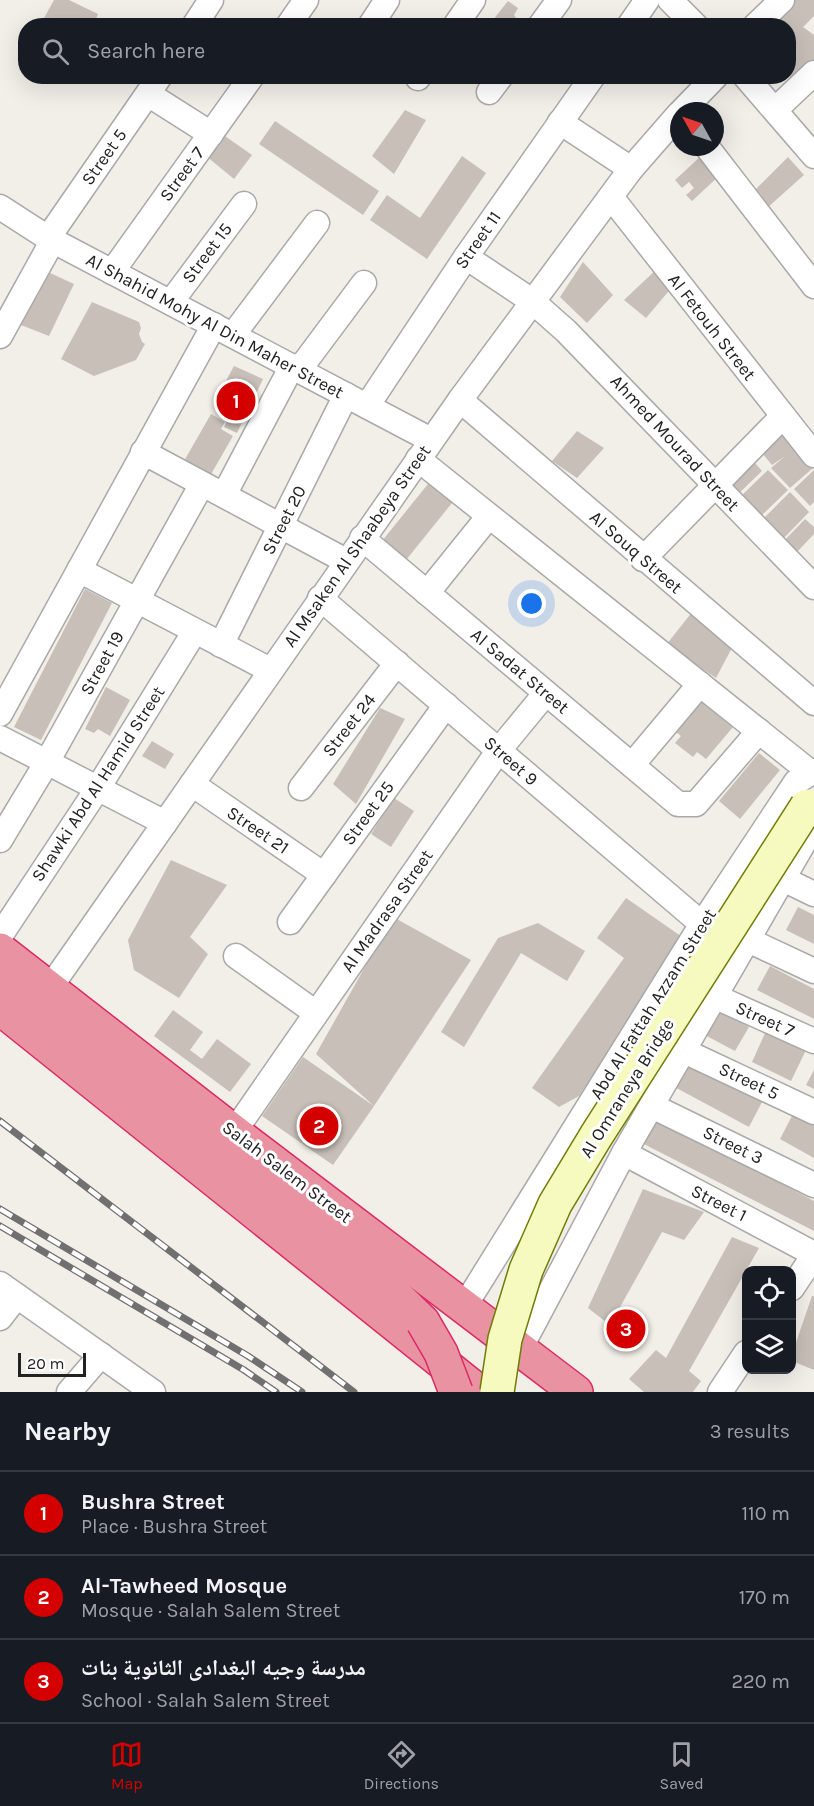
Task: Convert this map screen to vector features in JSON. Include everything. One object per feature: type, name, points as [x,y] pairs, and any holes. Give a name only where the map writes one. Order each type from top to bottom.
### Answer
[{"type":"highway","name":"Salah Salem Street","points":[[0,950],[234,1132],[576,1392]]},
{"type":"highway","points":[[0,980],[380,1280],[423,1322],[441,1353],[456,1392]]},
{"type":"highway","points":[[0,1008],[479,1392]]},
{"type":"street","points":[[199,18],[211,0]]},
{"type":"street","points":[[294,18],[306,0]]},
{"type":"street","points":[[375,18],[387,0]]},
{"type":"street","points":[[461,18],[473,0]]},
{"type":"street","points":[[546,18],[559,0]]},
{"type":"street","points":[[635,18],[647,0]]},
{"type":"street","points":[[670,0],[688,18]]},
{"type":"street","points":[[763,18],[782,0]]},
{"type":"street","points":[[776,109],[814,73]]},
{"type":"street","name":"Street 7","points":[[112,272],[246,84]]},
{"type":"street","name":"Street 11","points":[[357,401],[466,257],[587,84]]},
{"type":"street","name":"Al Msaken Al Shaabeya Street","points":[[690,102],[708,84]]},
{"type":"street","points":[[753,84],[814,156]]},
{"type":"street","points":[[154,85],[211,134]]},
{"type":"street","name":"Street 5","points":[[0,336],[9,299],[154,85]]},
{"type":"street","points":[[560,122],[631,169]]},
{"type":"street","name":"Al Msaken Al Shaabeya Street","points":[[49,989],[460,400],[631,169],[670,124]]},
{"type":"street","points":[[714,156],[814,286]]},
{"type":"street","name":"Al Fetouh Street","points":[[611,197],[782,417],[814,454]]},
{"type":"street","name":"Street 15","points":[[171,303],[244,204]]},
{"type":"street","name":"Al Shahid Mohy Al Din Maher Street","points":[[0,207],[50,239],[357,401],[425,449],[489,516],[812,771]]},
{"type":"street","points":[[0,714],[143,452],[223,330],[317,223]]},
{"type":"street","name":"Ahmed Mourad Street","points":[[466,257],[532,301],[591,355],[814,587]]},
{"type":"street","points":[[224,495],[295,368],[364,283]]},
{"type":"street","name":"Al Souq Street","points":[[460,400],[814,703]]},
{"type":"street","name":"Street 20","points":[[221,645],[281,526],[357,401]]},
{"type":"street","points":[[643,558],[782,417]]},
{"type":"street","points":[[143,452],[346,561]]},
{"type":"street","name":"Street 19","points":[[0,840],[47,762],[202,484]]},
{"type":"street","points":[[427,593],[489,516]]},
{"type":"street","name":"Al Sadat Street","points":[[362,538],[678,804],[696,804],[759,731]]},
{"type":"street","points":[[79,570],[270,670]]},
{"type":"street","name":"Street 9","points":[[321,598],[702,924]]},
{"type":"street","name":"Shawki Abd Al Hamid Street","points":[[0,936],[98,788],[195,631]]},
{"type":"street","name":"Street 24","points":[[301,788],[397,663]]},
{"type":"street","points":[[632,765],[700,684]]},
{"type":"street","name":"Al Madrasa Street","points":[[234,1132],[499,750],[546,693]]},
{"type":"street","name":"Street 25","points":[[290,922],[446,705]]},
{"type":"street","points":[[0,738],[165,823]]},
{"type":"street","name":"Abd Al Fattah Azzam Street","points":[[464,1307],[702,924],[796,782],[812,771]]},
{"type":"street","name":"Street 21","points":[[192,784],[324,875]]},
{"type":"street","points":[[520,1349],[624,1153],[783,879],[810,816]]},
{"type":"street","name":"Al Omraneya Bridge","points":[[497,1392],[505,1339],[526,1270],[555,1204],[596,1136],[810,816]]},
{"type":"street","points":[[783,879],[814,894]]},
{"type":"street","points":[[748,940],[814,971]]},
{"type":"street","points":[[236,956],[316,1013]]},
{"type":"street","name":"Street 7","points":[[716,997],[814,1041]]},
{"type":"street","name":"Street 5","points":[[684,1051],[814,1112]]},
{"type":"street","name":"Street 3","points":[[652,1106],[814,1185]]},
{"type":"street","name":"Street 1","points":[[624,1153],[814,1254]]},
{"type":"street","points":[[796,1282],[814,1254]]},
{"type":"street","points":[[0,1318],[8,1290],[153,1392]]},
{"type":"street","points":[[69,1392],[100,1355]]},
{"type":"street","points":[[720,1392],[742,1360]]},
{"type":"building","points":[[54,0],[69,0],[98,14],[96,18],[44,18]]},
{"type":"building","points":[[786,0],[814,0],[814,16],[803,27],[814,35],[814,62],[796,81],[796,18],[771,18]]},
{"type":"building","points":[[508,1],[518,8],[514,15],[516,18],[495,18]]},
{"type":"building","points":[[405,110],[426,120],[394,174],[372,156]]},
{"type":"building","points":[[275,121],[379,191],[363,215],[259,144]]},
{"type":"building","points":[[222,134],[252,155],[234,179],[206,156]]},
{"type":"building","points":[[462,156],[486,173],[427,259],[370,220],[387,195],[420,218]]},
{"type":"building","points":[[700,157],[719,176],[692,201],[686,195],[694,188],[689,182],[682,188],[675,180]]},
{"type":"building","points":[[788,157],[804,175],[767,208],[753,192]]},
{"type":"building","points":[[583,262],[613,295],[587,323],[560,297]]},
{"type":"building","points":[[660,266],[673,286],[646,318],[624,300]]},
{"type":"building","points":[[50,273],[74,284],[49,336],[21,325]]},
{"type":"building","points":[[92,302],[139,322],[141,328],[139,334],[145,344],[136,360],[94,376],[61,359]]},
{"type":"building","points":[[234,366],[263,379],[237,433],[224,427],[228,419],[223,416],[225,413],[217,409],[224,394],[220,392]]},
{"type":"building","points":[[211,414],[225,422],[221,429],[233,436],[210,476],[184,461]]},
{"type":"building","points":[[779,428],[813,468],[790,488],[771,468],[785,456],[772,465],[757,447]]},
{"type":"building","points":[[577,431],[604,448],[577,478],[552,461]]},
{"type":"building","points":[[748,455],[762,471],[735,497],[726,476]]},
{"type":"building","points":[[768,470],[788,490],[759,518],[739,498]]},
{"type":"building","points":[[814,470],[814,502],[810,506],[794,489]]},
{"type":"building","points":[[432,479],[456,498],[406,560],[382,541]]},
{"type":"building","points":[[790,492],[809,512],[782,540],[762,520]]},
{"type":"building","points":[[805,519],[814,527],[814,534],[797,552],[785,540]]},
{"type":"building","points":[[85,589],[112,603],[41,740],[14,727]]},
{"type":"building","points":[[693,611],[735,642],[716,678],[666,645]]},
{"type":"building","points":[[106,687],[130,700],[110,736],[98,729],[94,733],[85,729]]},
{"type":"building","points":[[701,701],[733,727],[706,759],[697,752],[693,757],[675,743],[681,736],[676,732]]},
{"type":"building","points":[[380,708],[405,719],[356,804],[333,784]]},
{"type":"building","points":[[152,741],[174,754],[165,769],[142,756]]},
{"type":"building","points":[[759,753],[780,770],[740,819],[719,801]]},
{"type":"building","points":[[394,798],[414,811],[391,847],[371,834]]},
{"type":"building","points":[[171,860],[227,885],[190,937],[208,954],[179,998],[134,970],[128,940]]},
{"type":"building","points":[[626,898],[688,941],[579,1096],[559,1107],[532,1088],[624,958],[597,938]]},
{"type":"building","points":[[798,907],[814,915],[814,944],[786,930]]},
{"type":"building","points":[[393,917],[471,960],[374,1106],[316,1054]]},
{"type":"building","points":[[538,923],[585,951],[567,981],[521,953],[464,1047],[441,1032],[498,938]]},
{"type":"building","points":[[770,966],[814,989],[814,1019],[757,990]]},
{"type":"building","points":[[715,1008],[749,1027],[735,1051],[701,1033]]},
{"type":"building","points":[[173,1010],[203,1032],[190,1050],[202,1059],[217,1039],[251,1064],[230,1092],[154,1036]]},
{"type":"building","points":[[766,1031],[806,1050],[791,1081],[752,1062]]},
{"type":"building","points":[[303,1057],[374,1106],[333,1165],[262,1116]]},
{"type":"building","points":[[682,1059],[762,1102],[749,1127],[669,1084]]},
{"type":"building","points":[[814,1070],[814,1089],[806,1085]]},
{"type":"building","points":[[649,1114],[814,1201],[814,1231],[636,1140]]},
{"type":"building","points":[[793,1114],[814,1125],[814,1158],[780,1139]]},
{"type":"building","points":[[643,1189],[704,1212],[684,1240],[662,1232],[610,1325],[588,1308]]},
{"type":"building","points":[[732,1237],[759,1248],[749,1266],[742,1266],[742,1278],[689,1371],[701,1381],[693,1392],[644,1392],[629,1379],[656,1350],[666,1358]]},
{"type":"building","points":[[812,1296],[814,1296],[814,1370],[796,1363],[796,1342]]},
{"type":"railway","points":[[0,1121],[354,1392]]},
{"type":"railway","points":[[0,1209],[248,1356],[302,1392]]},
{"type":"railway","points":[[0,1226],[244,1370],[276,1392]]},
{"type":"place","name":"Bushra Street","points":[[236,401]]},
{"type":"place","name":"Al-Tawheed Mosque","points":[[319,1126]]},
{"type":"place","name":"مدرسة وجيه البغدادى الثانوية بنات","points":[[626,1329]]}]
